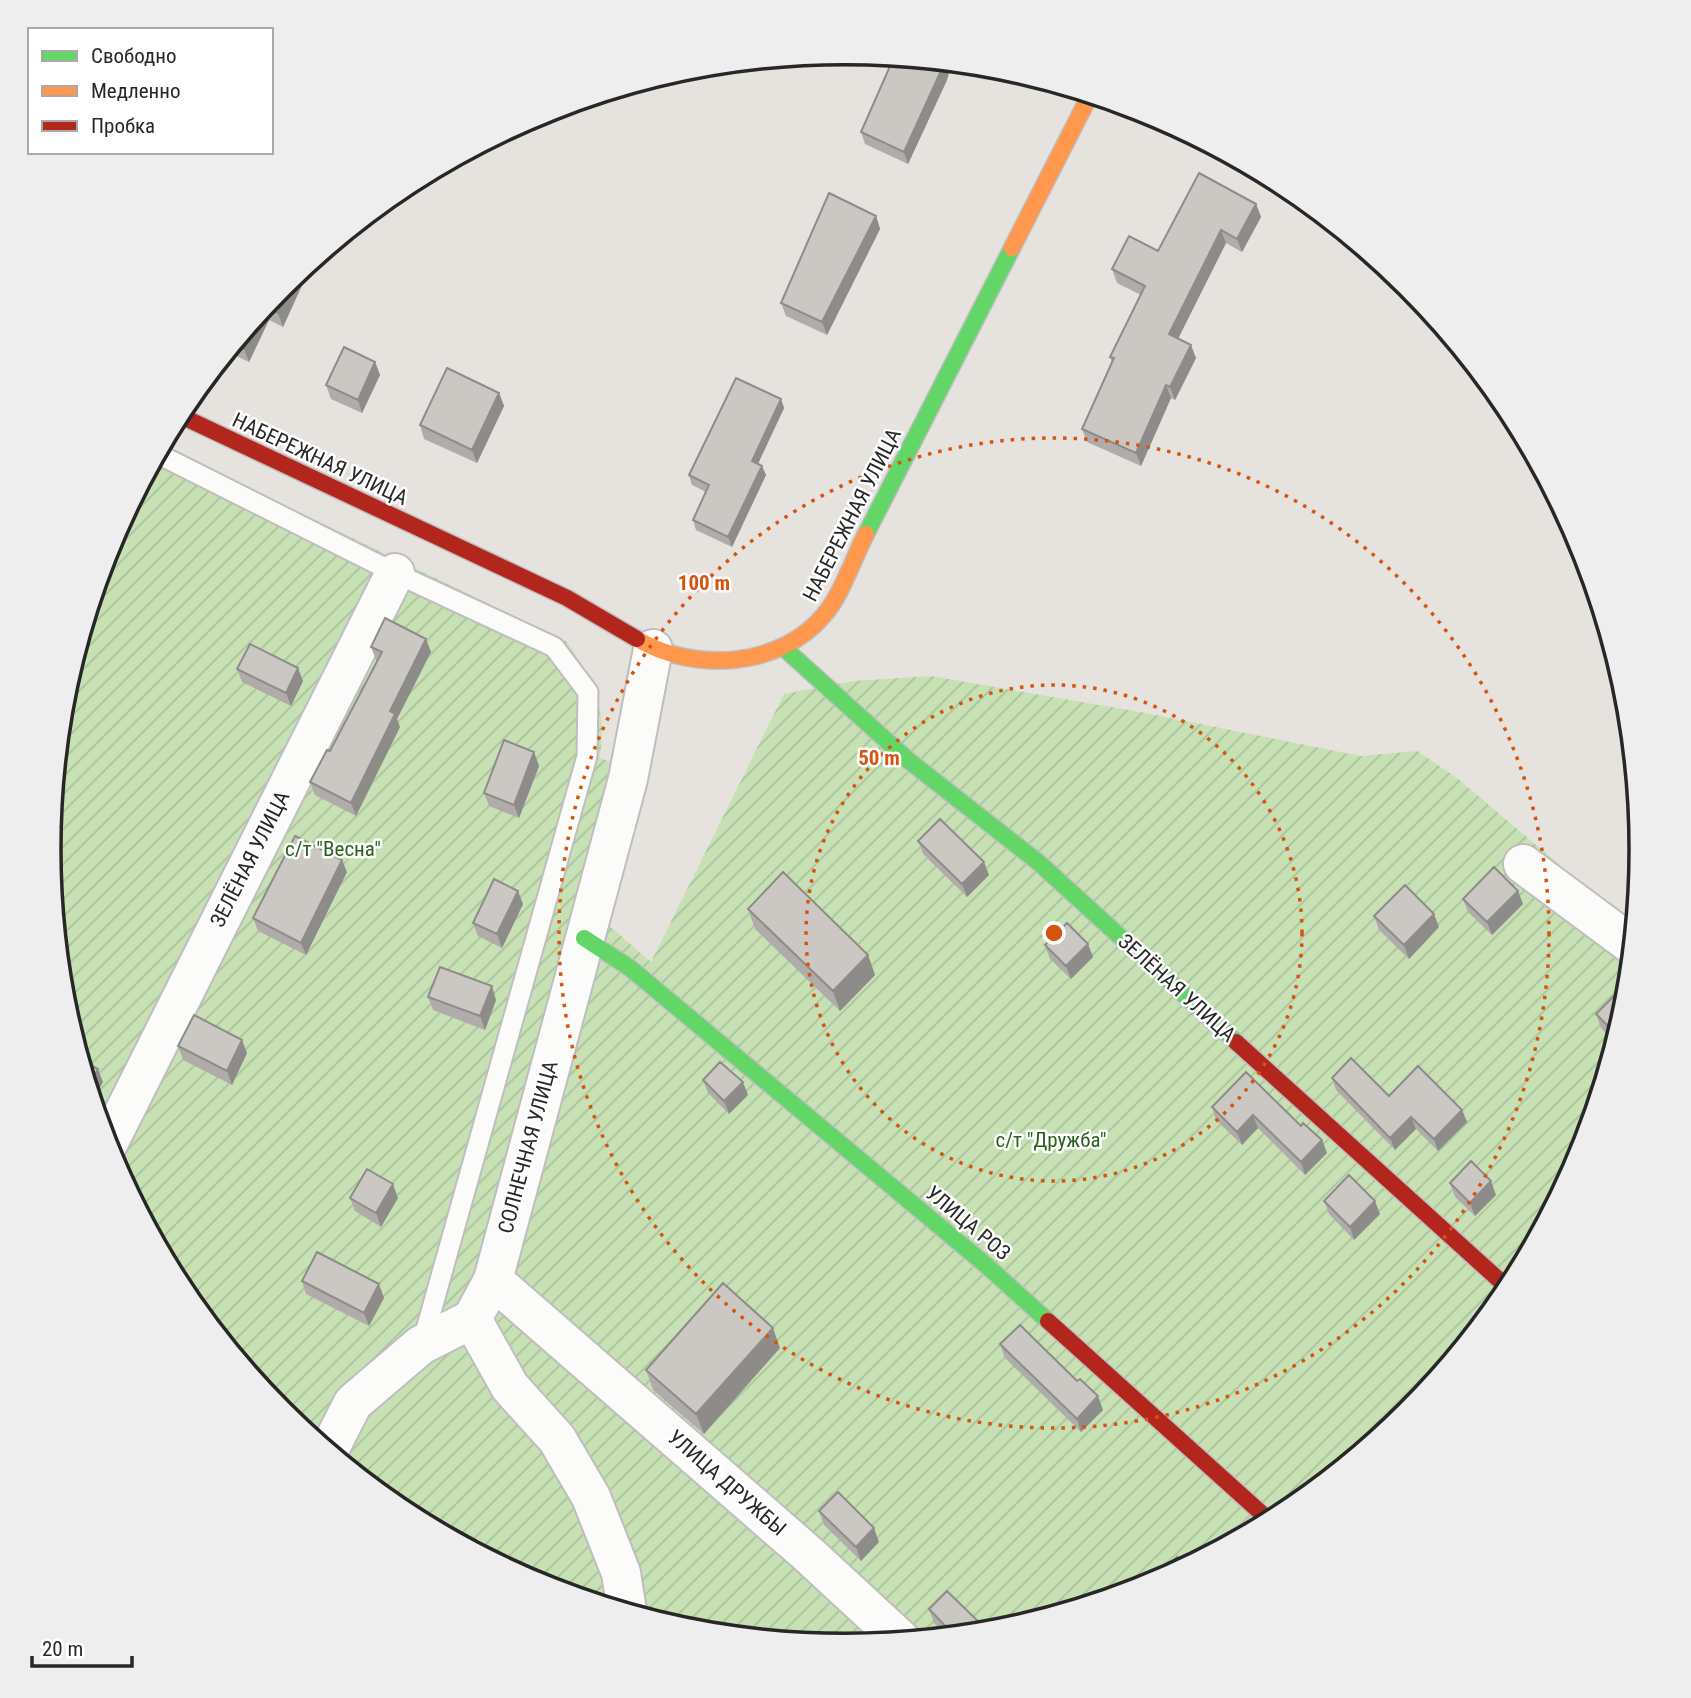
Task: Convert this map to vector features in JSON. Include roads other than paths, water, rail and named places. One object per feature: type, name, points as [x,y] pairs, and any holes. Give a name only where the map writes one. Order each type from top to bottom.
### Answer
[{"type":"street","name":"НАБЕРЕЖНАЯ УЛИЦА","points":[[189,420],[567,598],[653,649],[713,663],[785,649],[825,615],[1086,102]]},
{"type":"street","name":"ЗЕЛЁНАЯ УЛИЦА","points":[[114,1131],[395,573]]},
{"type":"street","name":"СОЛНЕЧНАЯ УЛИЦА","points":[[472,1318],[493,1280],[628,779],[653,649]]},
{"type":"street","name":"ЗЕЛЁНАЯ УЛИЦА","points":[[785,649],[835,698],[963,807],[1038,862],[1500,1281]]},
{"type":"street","points":[[1523,864],[1624,939]]},
{"type":"street","name":"УЛИЦА РОЗ","points":[[584,938],[630,968],[987,1266],[1261,1513]]},
{"type":"street","name":"УЛИЦА ДРУЖБЫ","points":[[493,1280],[808,1553],[893,1632]]},
{"type":"street","points":[[333,1443],[353,1403],[421,1345],[472,1318],[510,1387],[557,1439],[592,1497],[621,1573],[626,1602]]},
{"type":"lane","points":[[166,458],[395,573],[554,647],[588,692],[587,756],[421,1345]]},
{"type":"park label","name":"с/т \"Весна\"","points":[[333,849]]},
{"type":"park label","name":"с/т \"Дружба\"","points":[[1051,1140]]}]
